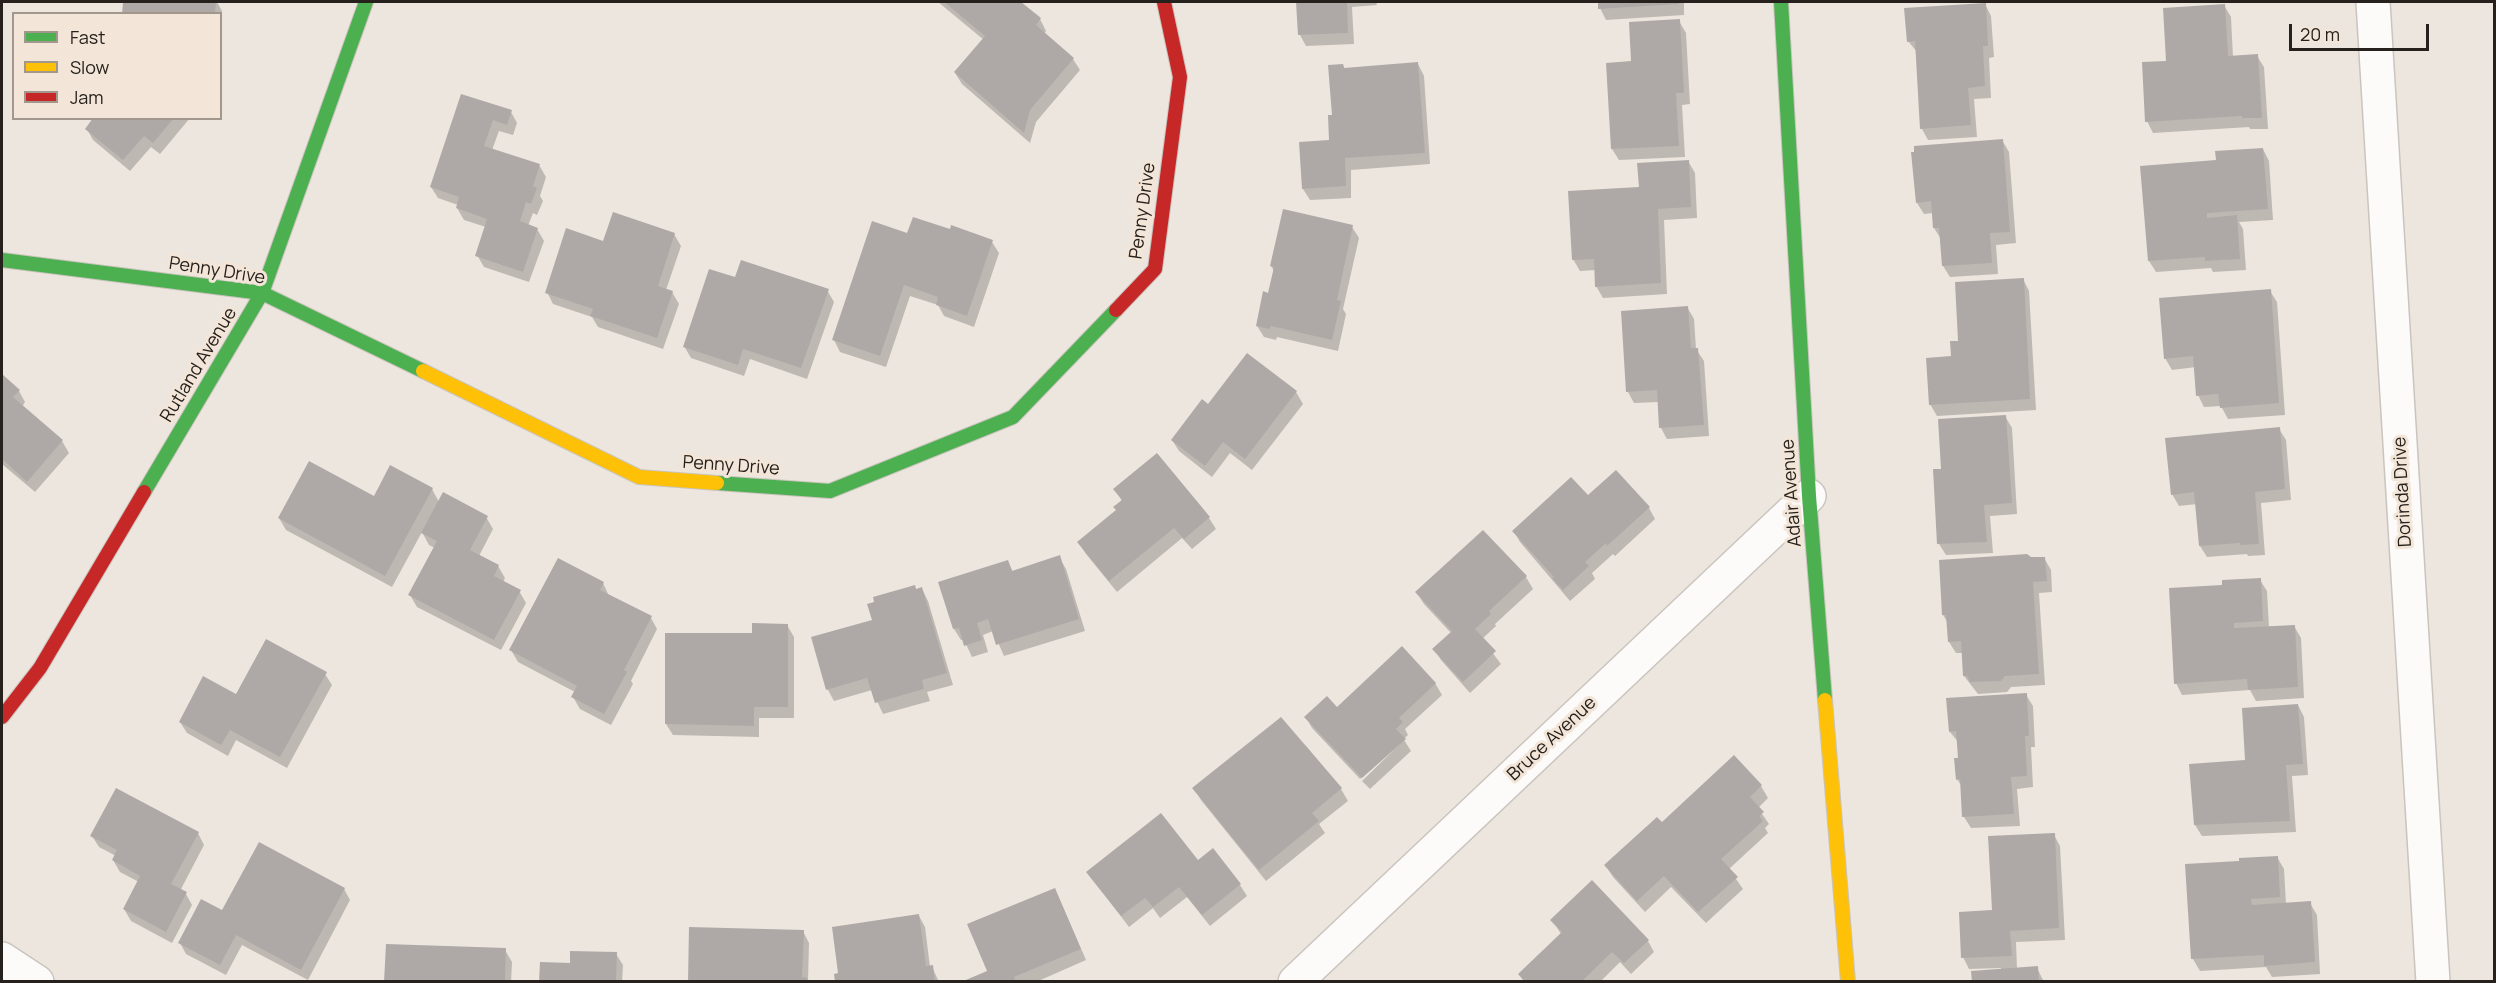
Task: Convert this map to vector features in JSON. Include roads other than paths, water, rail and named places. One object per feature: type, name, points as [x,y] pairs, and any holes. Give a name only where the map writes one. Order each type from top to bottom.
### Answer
[{"type":"street","name":"Rutland Avenue","points":[[2,717],[40,669],[262,293],[366,2]]},
{"type":"street","name":"Penny Drive","points":[[2,260],[262,293],[639,477],[830,491],[1013,417],[1155,269],[1180,77],[1164,2]]},
{"type":"street","name":"Adair Avenue","points":[[1781,2],[1809,496],[1848,981]]},
{"type":"street","name":"Dorinda Drive","points":[[2373,2],[2433,981]]},
{"type":"street","name":"Bruce Avenue","points":[[1295,981],[1809,496]]},
{"type":"street","points":[[2,959],[37,981]]}]
